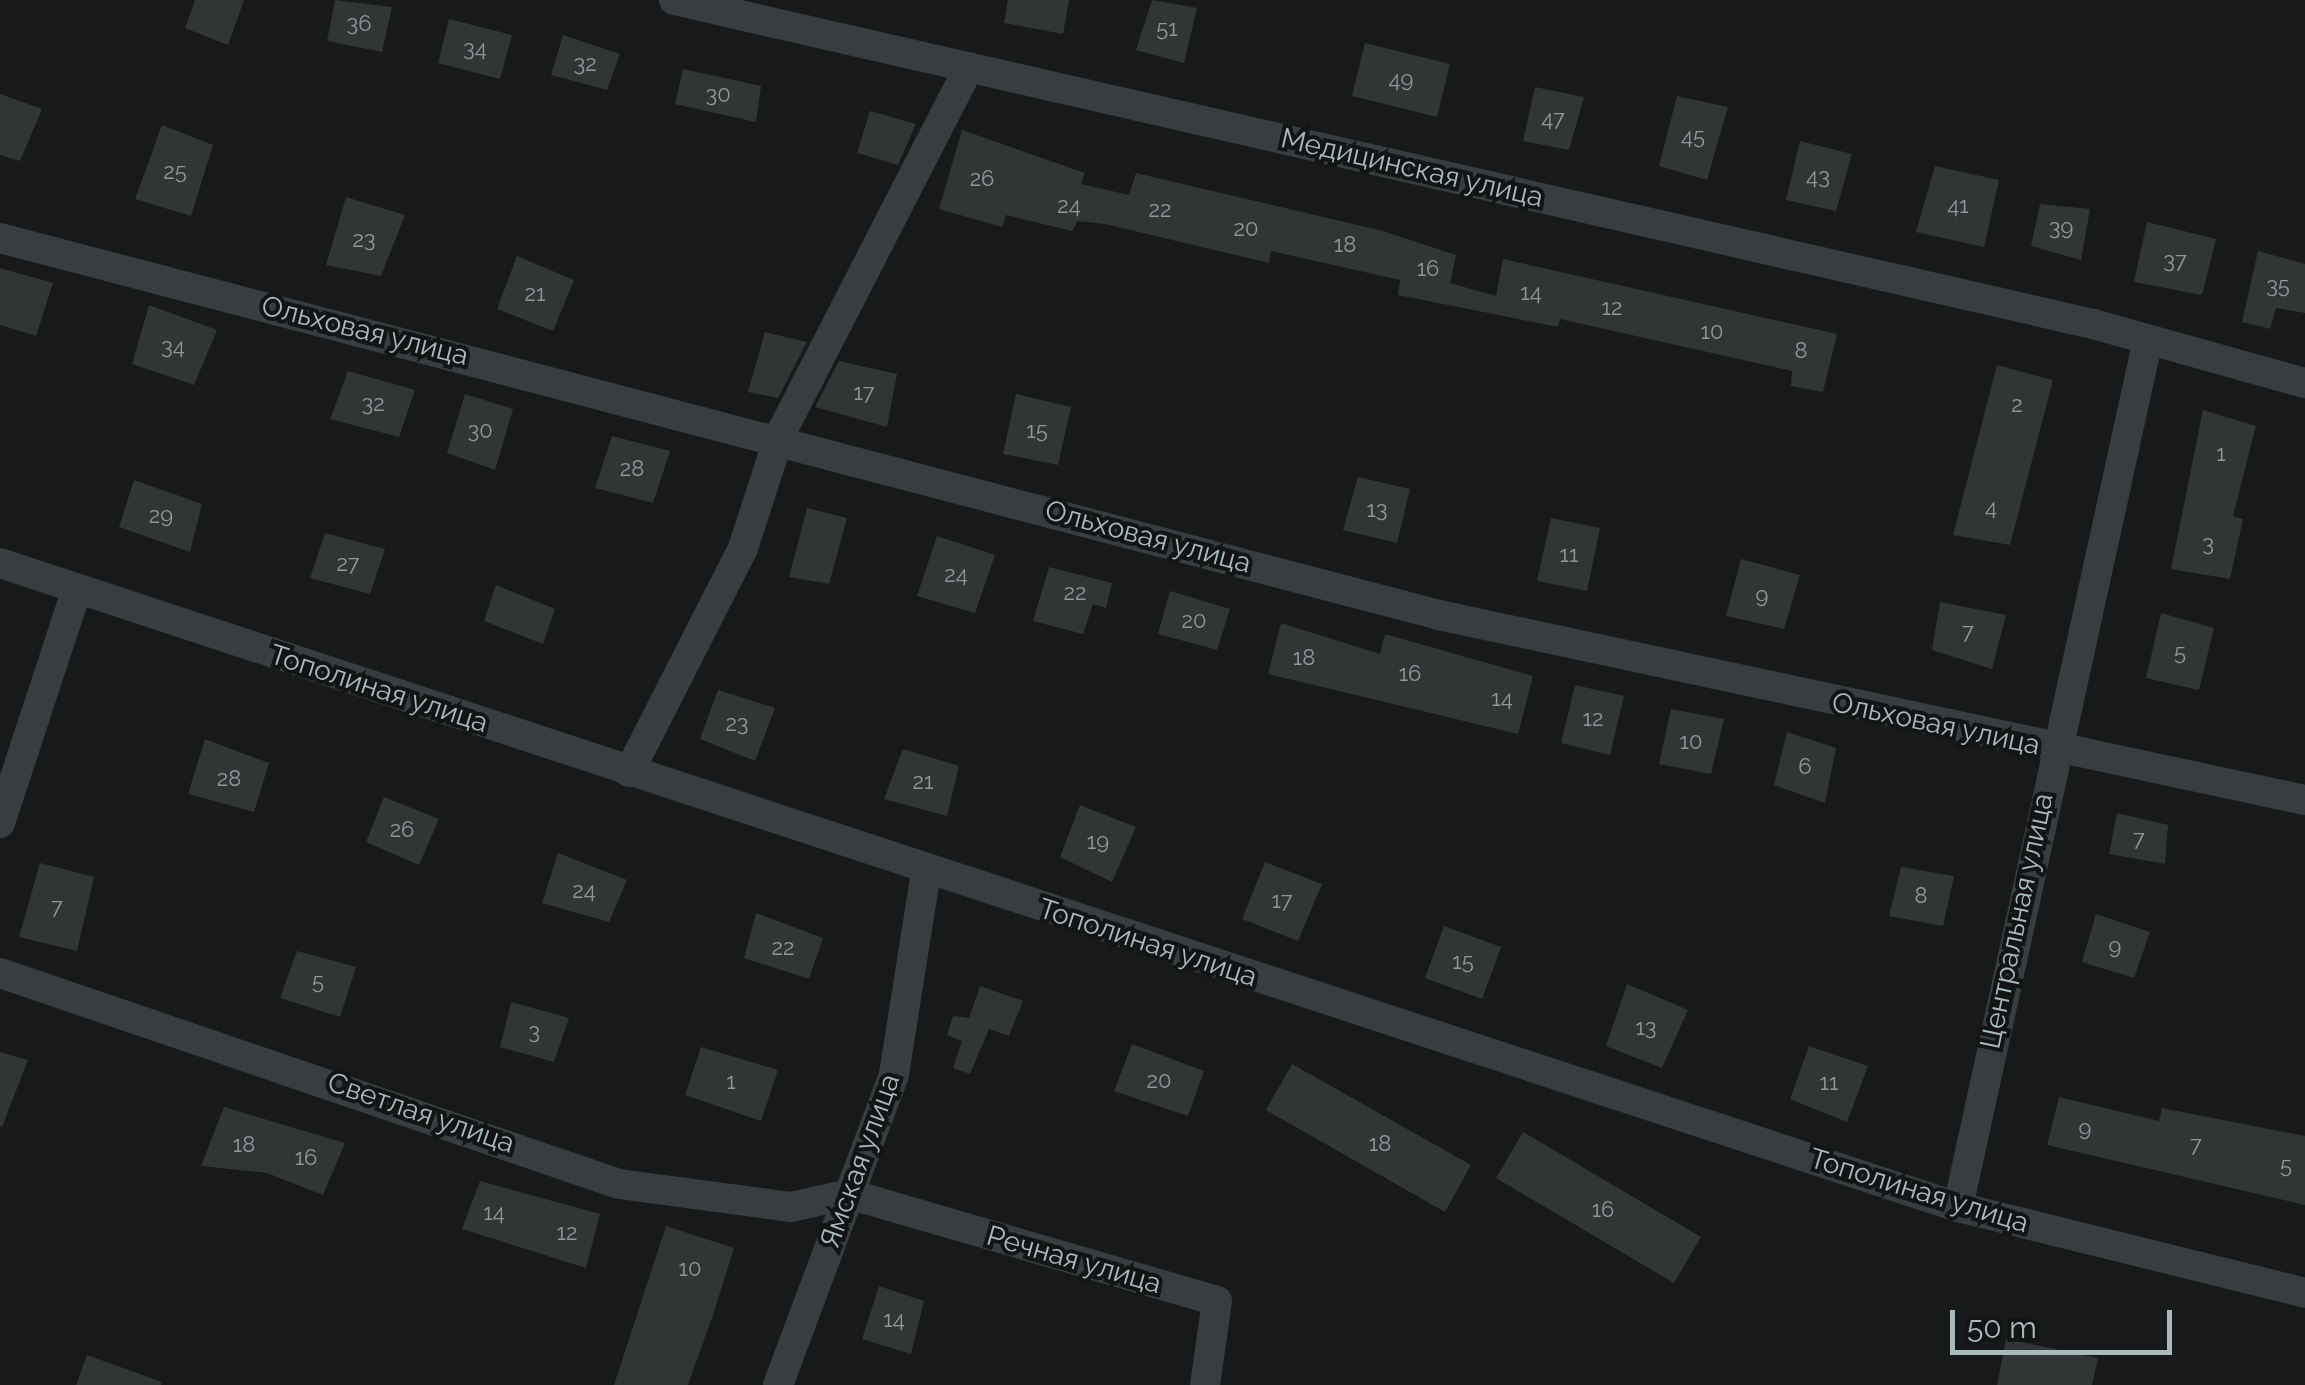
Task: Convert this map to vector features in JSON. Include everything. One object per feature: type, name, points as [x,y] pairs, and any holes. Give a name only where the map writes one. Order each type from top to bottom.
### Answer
[{"type":"street","name":"Медицинская улица","points":[[674,0],[2093,324],[2147,344],[2305,384]]},
{"type":"street","points":[[629,772],[743,548],[779,437],[969,68]]},
{"type":"street","name":"Ольховая улица","points":[[0,238],[779,437],[1439,615],[2305,800]]},
{"type":"street","name":"Центральная улица","points":[[1958,1207],[2052,749],[2147,344]]},
{"type":"street","name":"Тополиная улица","points":[[0,563],[926,872],[1958,1207],[2305,1293]]},
{"type":"street","points":[[0,823],[77,589]]},
{"type":"street","name":"Ямская улица","points":[[778,1385],[894,1074],[926,872]]},
{"type":"street","name":"Светлая улица","points":[[0,973],[618,1184],[791,1207],[849,1194]]},
{"type":"street","name":"Речная улица","points":[[849,1194],[1217,1301],[1205,1385]]},
{"type":"building","points":[[195,0],[244,0],[228,45],[185,28]]},
{"type":"building","points":[[335,0],[392,7],[382,52],[327,41]]},
{"type":"building","points":[[1008,0],[1069,0],[1063,34],[1004,23]]},
{"type":"building","points":[[1152,0],[1197,8],[1184,63],[1136,50]]},
{"type":"building","points":[[449,19],[512,35],[500,79],[438,63]]},
{"type":"building","points":[[563,35],[620,54],[607,90],[551,75]]},
{"type":"building","points":[[1365,43],[1450,64],[1437,117],[1352,96]]},
{"type":"building","points":[[683,69],[761,86],[756,122],[675,104]]},
{"type":"building","points":[[1535,87],[1584,97],[1569,150],[1523,141]]},
{"type":"building","points":[[0,94],[42,109],[20,161],[0,155]]},
{"type":"building","points":[[1677,96],[1728,107],[1707,180],[1659,166]]},
{"type":"building","points":[[870,111],[916,124],[898,165],[857,153]]},
{"type":"building","points":[[162,125],[213,145],[191,216],[135,199]]},
{"type":"building","points":[[962,130],[1085,173],[1081,184],[1129,195],[1136,173],[1383,231],[1456,255],[1450,283],[1496,296],[1503,259],[1837,334],[1823,392],[1791,386],[1792,371],[1560,319],[1558,327],[1398,295],[1400,280],[1271,251],[1269,263],[1105,224],[1078,221],[1072,231],[1006,215],[1002,227],[939,209]]},
{"type":"building","points":[[1800,141],[1852,154],[1836,211],[1786,200]]},
{"type":"building","points":[[1935,166],[1999,180],[1984,247],[1916,232]]},
{"type":"building","points":[[346,197],[405,215],[381,276],[326,265]]},
{"type":"building","points":[[2040,204],[2090,209],[2081,260],[2031,246]]},
{"type":"building","points":[[2147,222],[2216,239],[2202,295],[2134,282]]},
{"type":"building","points":[[2258,251],[2305,264],[2305,313],[2276,308],[2270,329],[2242,322]]},
{"type":"building","points":[[517,256],[574,280],[553,331],[497,309]]},
{"type":"building","points":[[0,268],[53,283],[36,336],[0,325]]},
{"type":"building","points":[[149,305],[217,330],[194,385],[132,364]]},
{"type":"building","points":[[765,332],[807,342],[778,398],[748,392]]},
{"type":"building","points":[[839,361],[897,374],[887,427],[815,407]]},
{"type":"building","points":[[1997,365],[2053,380],[2010,545],[1953,535]]},
{"type":"building","points":[[348,371],[415,390],[399,437],[330,419]]},
{"type":"building","points":[[465,394],[513,409],[495,470],[447,453]]},
{"type":"building","points":[[1016,394],[1071,407],[1058,465],[1003,454]]},
{"type":"building","points":[[2203,410],[2256,426],[2233,516],[2243,519],[2230,579],[2171,569]]},
{"type":"building","points":[[612,436],[670,451],[653,503],[595,488]]},
{"type":"building","points":[[1358,477],[1410,489],[1397,543],[1343,530]]},
{"type":"building","points":[[134,480],[202,504],[190,552],[119,527]]},
{"type":"building","points":[[807,508],[847,518],[829,584],[789,577]]},
{"type":"building","points":[[1551,518],[1600,528],[1587,591],[1537,581]]},
{"type":"building","points":[[325,533],[385,549],[370,594],[310,578]]},
{"type":"building","points":[[937,536],[995,555],[975,613],[917,596]]},
{"type":"building","points":[[1741,559],[1800,575],[1784,629],[1726,616]]},
{"type":"building","points":[[1049,567],[1112,583],[1106,608],[1093,604],[1083,634],[1033,621]]},
{"type":"building","points":[[496,585],[555,609],[543,644],[484,621]]},
{"type":"building","points":[[1170,591],[1230,609],[1217,650],[1158,634]]},
{"type":"building","points":[[1940,602],[2006,615],[1992,669],[1932,650]]},
{"type":"building","points":[[2161,613],[2214,628],[2199,690],[2146,678]]},
{"type":"building","points":[[1281,623],[1380,654],[1385,634],[1533,676],[1518,734],[1268,674]]},
{"type":"building","points":[[1575,685],[1624,696],[1610,755],[1561,743]]},
{"type":"building","points":[[718,690],[775,708],[755,761],[700,739]]},
{"type":"building","points":[[1671,709],[1724,719],[1711,774],[1659,764]]},
{"type":"building","points":[[1787,732],[1836,748],[1825,803],[1774,785]]},
{"type":"building","points":[[205,739],[269,763],[254,812],[188,794]]},
{"type":"building","points":[[903,749],[959,766],[947,816],[884,799]]},
{"type":"building","points":[[384,797],[439,819],[419,865],[366,842]]},
{"type":"building","points":[[1080,805],[1136,827],[1112,882],[1060,857]]},
{"type":"building","points":[[2117,813],[2168,825],[2165,864],[2109,854]]},
{"type":"building","points":[[558,853],[627,880],[609,922],[542,903]]},
{"type":"building","points":[[1265,862],[1322,884],[1298,941],[1242,919]]},
{"type":"building","points":[[40,863],[94,877],[77,951],[19,937]]},
{"type":"building","points":[[1901,867],[1954,876],[1943,926],[1889,916]]},
{"type":"building","points":[[756,913],[823,938],[809,979],[744,958]]},
{"type":"building","points":[[2096,914],[2150,932],[2134,978],[2082,962]]},
{"type":"building","points":[[1444,926],[1501,947],[1482,999],[1425,978]]},
{"type":"building","points":[[297,951],[356,967],[340,1017],[280,998]]},
{"type":"building","points":[[1627,984],[1688,1010],[1662,1068],[1606,1046]]},
{"type":"building","points":[[980,986],[1023,1001],[1009,1036],[989,1029],[970,1074],[953,1068],[962,1041],[947,1035],[953,1016],[969,1018]]},
{"type":"building","points":[[511,1002],[569,1018],[554,1062],[500,1047]]},
{"type":"building","points":[[1132,1044],[1204,1071],[1188,1116],[1114,1091]]},
{"type":"building","points":[[1809,1046],[1868,1066],[1847,1122],[1790,1099]]},
{"type":"building","points":[[701,1047],[778,1070],[761,1121],[685,1095]]},
{"type":"building","points":[[0,1052],[28,1060],[2,1127],[0,1126]]},
{"type":"building","points":[[1292,1064],[1471,1165],[1445,1212],[1266,1110]]},
{"type":"building","points":[[2059,1097],[2159,1121],[2162,1108],[2305,1136],[2305,1205],[2047,1145]]},
{"type":"building","points":[[224,1107],[345,1143],[323,1195],[267,1173],[201,1166]]},
{"type":"building","points":[[1523,1132],[1701,1237],[1674,1283],[1496,1178]]},
{"type":"building","points":[[480,1181],[600,1214],[586,1268],[462,1229]]},
{"type":"building","points":[[666,1226],[734,1248],[714,1312],[688,1385],[614,1385]]},
{"type":"building","points":[[879,1286],[924,1301],[911,1354],[862,1339]]},
{"type":"building","points":[[2006,1339],[2098,1358],[2092,1385],[1997,1385]]},
{"type":"building","points":[[87,1355],[162,1382],[161,1385],[76,1385]]}]
